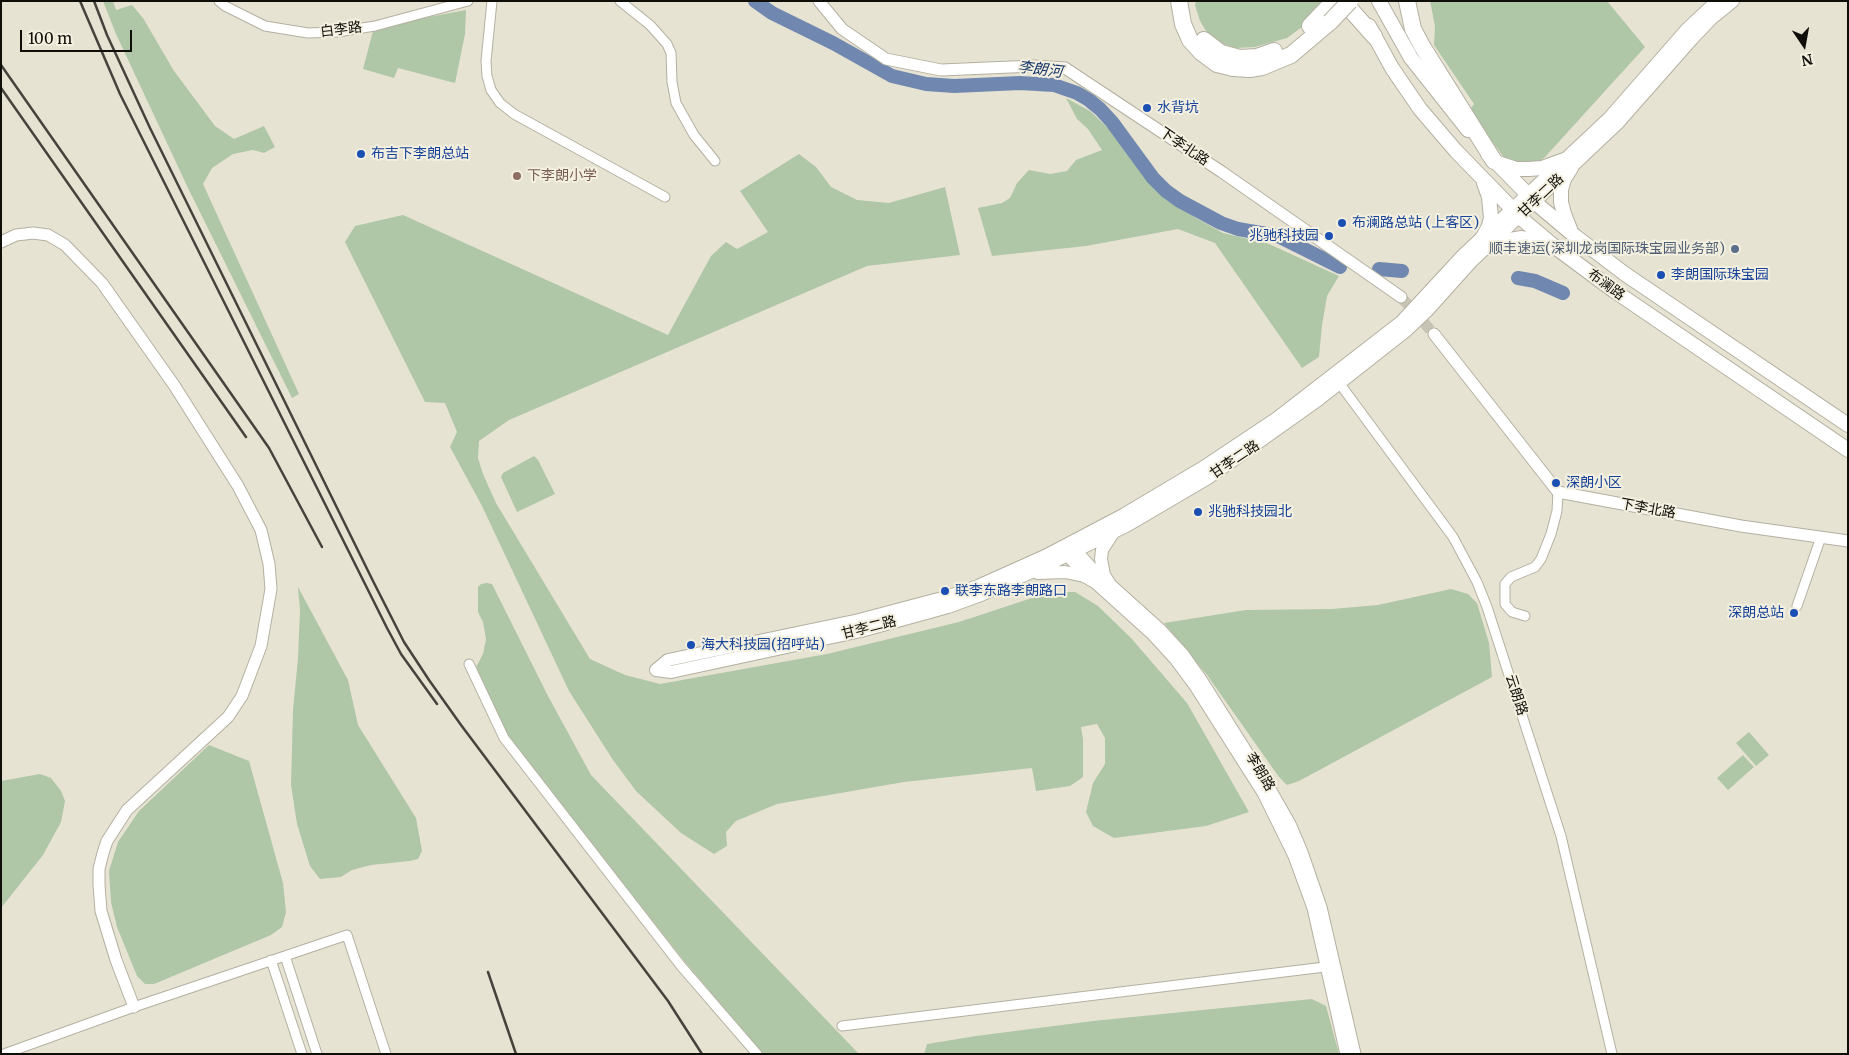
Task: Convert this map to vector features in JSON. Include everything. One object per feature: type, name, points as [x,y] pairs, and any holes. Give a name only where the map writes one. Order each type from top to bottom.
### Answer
[{"type":"highway","points":[[1179,1],[1183,24],[1190,40],[1216,64],[1233,68],[1250,69],[1262,67],[1291,55],[1329,12]]},
{"type":"highway","points":[[1190,1],[1192,18],[1199,34],[1208,44],[1221,53],[1240,58],[1257,57],[1276,50],[1293,41],[1329,12],[1350,1]]},
{"type":"highway","points":[[1343,1],[1374,36]]},
{"type":"highway","points":[[1407,1],[1413,29],[1422,46],[1494,161]]},
{"type":"main road","name":"布澜路","points":[[1355,1],[1392,68],[1420,109],[1456,151],[1516,212],[1555,247],[1614,290],[1848,450]]},
{"type":"main road","name":"布澜路","points":[[1379,1],[1412,58],[1449,107],[1494,161],[1531,198],[1575,236],[1626,274],[1848,425]]},
{"type":"main road","name":"甘李二路","points":[[1568,164],[1687,29],[1717,1]]},
{"type":"main road","name":"甘李二路","points":[[1337,380],[1284,426],[1208,478],[1113,532],[1068,549],[946,597],[859,620],[668,660],[656,670],[671,672],[879,626],[948,607],[1023,576],[1068,549],[1123,515],[1202,468],[1337,380],[1407,330],[1484,242],[1568,164],[1617,124],[1692,39],[1712,18],[1733,1]]},
{"type":"main road","points":[[1494,161],[1504,166],[1529,169],[1568,164],[1561,190],[1561,202],[1568,226],[1575,236]]},
{"type":"main road","points":[[1480,176],[1486,187],[1491,209],[1489,226],[1484,242],[1522,238],[1544,241],[1555,247]]},
{"type":"main road","points":[[1109,583],[1104,576],[1101,559],[1102,550],[1113,532]]},
{"type":"main road","points":[[1023,576],[1044,572],[1065,572],[1084,576],[1093,581]]},
{"type":"street","name":"白李路","points":[[219,1],[225,6],[265,26],[308,33],[338,32],[374,26],[468,1]]},
{"type":"street","points":[[492,1],[486,61],[487,76],[491,90],[500,103],[514,114],[666,197]]},
{"type":"street","points":[[620,1],[650,25],[667,44],[671,53],[676,104],[694,135],[715,161]]},
{"type":"street","name":"下李北路","points":[[819,1],[842,29],[886,59],[941,70],[1034,66],[1065,68],[1222,172],[1401,297]]},
{"type":"street","points":[[1,242],[16,235],[33,232],[48,235],[66,245],[102,283],[174,385],[238,486],[261,530],[270,564],[271,589],[262,646],[242,696],[228,716],[127,810],[107,841],[103,853],[99,877],[102,911],[116,960],[134,1007]]},
{"type":"street","points":[[1434,334],[1558,492],[1557,511],[1551,534],[1540,559],[1535,567],[1511,577],[1505,584],[1505,604],[1512,612],[1525,616]]},
{"type":"street","name":"云朗路","points":[[1337,380],[1453,537],[1463,553],[1488,607],[1561,836],[1612,1054]]},
{"type":"street","name":"下李北路","points":[[1558,492],[1734,525],[1848,541]]},
{"type":"street","points":[[1797,606],[1821,537]]},
{"type":"street","name":"李朗路","points":[[1068,549],[1093,581],[1153,636],[1175,659],[1263,793],[1304,880],[1331,966],[1355,1054]]},
{"type":"street","name":"李朗路","points":[[1068,549],[1160,629],[1182,654],[1217,703],[1290,824],[1312,880],[1326,925],[1346,1054]]},
{"type":"street","points":[[469,664],[504,738],[682,966],[757,1054]]},
{"type":"street","points":[[4,1054],[134,1007],[347,935],[386,1054]]},
{"type":"street","points":[[285,956],[317,1054]]},
{"type":"street","points":[[271,960],[302,1054]]},
{"type":"street","points":[[842,1026],[1331,966]]},
{"type":"green space","points":[[103,1],[113,1],[116,10],[132,5],[143,18],[174,71],[215,126],[234,139],[264,126],[275,147],[264,153],[253,150],[233,154],[212,168],[203,184],[299,394],[292,398],[188,188],[116,34]]},
{"type":"green space","points":[[1196,1],[1326,1],[1302,27],[1287,38],[1255,47],[1236,48],[1218,42],[1208,34],[1200,21],[1195,5]]},
{"type":"green space","points":[[1430,1],[1607,1],[1645,47],[1545,157],[1535,165],[1523,167],[1506,160],[1469,111],[1474,104],[1434,45],[1435,26]]},
{"type":"green space","points":[[466,10],[465,34],[455,83],[398,68],[394,78],[363,69],[373,31],[413,20]]},
{"type":"green space","points":[[1066,98],[1090,111],[1110,130],[1160,194],[1196,218],[1223,233],[1269,244],[1339,276],[1327,296],[1319,357],[1302,368],[1215,243],[1178,229],[1086,246],[992,256],[978,208],[1002,203],[1010,198],[1017,183],[1029,170],[1050,174],[1067,171],[1076,160],[1102,150],[1088,129],[1077,119]]},
{"type":"green space","points":[[799,154],[816,167],[831,187],[857,200],[889,203],[945,187],[960,255],[867,266],[509,420],[479,441],[478,458],[496,503],[590,659],[625,675],[660,684],[827,654],[959,622],[1050,592],[1075,592],[1098,606],[1131,638],[1187,703],[1249,812],[1206,826],[1114,838],[1093,826],[1086,812],[1093,783],[1105,764],[1105,738],[1097,724],[1081,727],[1083,739],[1083,777],[1070,786],[1036,791],[1032,768],[904,782],[777,804],[736,821],[726,832],[727,846],[714,854],[681,833],[636,791],[613,760],[569,691],[482,506],[450,447],[457,432],[445,403],[425,402],[345,242],[355,226],[403,215],[668,335],[711,256],[726,242],[737,249],[768,232],[740,191]]},
{"type":"green space","points":[[534,456],[538,460],[555,494],[517,512],[501,477],[503,473]]},
{"type":"green space","points":[[481,584],[492,584],[548,696],[591,775],[859,1054],[763,1054],[685,962],[508,737],[476,667],[483,654],[486,639],[483,622],[478,612],[478,587]]},
{"type":"green space","points":[[298,587],[348,680],[358,725],[416,818],[422,851],[418,859],[371,865],[352,870],[341,877],[320,879],[310,866],[297,824],[291,785],[293,710],[300,610]]},
{"type":"green space","points":[[1451,589],[1468,594],[1477,603],[1489,643],[1492,677],[1299,781],[1287,785],[1279,777],[1207,675],[1164,623],[1246,610],[1332,609],[1378,605]]},
{"type":"green space","points":[[1749,732],[1769,755],[1756,766],[1736,743]]},
{"type":"green space","points":[[209,745],[249,761],[283,883],[286,912],[282,927],[271,935],[154,984],[145,984],[137,976],[117,927],[111,902],[109,871],[118,842],[139,811]]},
{"type":"green space","points":[[1743,755],[1754,767],[1728,790],[1717,778]]},
{"type":"green space","points":[[40,774],[51,778],[61,791],[65,801],[61,822],[43,855],[1,908],[1,781]]},
{"type":"green space","points":[[1312,999],[1326,1006],[1339,1054],[924,1054],[927,1044],[976,1036],[1093,1021]]},
{"type":"waterway","name":"李朗河","points":[[755,1],[772,13],[833,43],[892,76],[926,84],[954,86],[1020,83],[1054,85],[1077,93],[1100,109],[1112,122],[1153,178],[1180,201],[1221,223],[1238,229],[1278,236],[1340,267]]},
{"type":"waterway","name":"李朗河","points":[[1379,269],[1402,271]]},
{"type":"waterway","name":"李朗河","points":[[1518,278],[1535,281],[1563,293]]},
{"type":"tunnel","points":[[1401,297],[1434,334]]},
{"type":"railway","points":[[80,1],[120,94],[387,628],[401,654],[437,704]]},
{"type":"railway","points":[[94,1],[107,35],[150,128],[404,642],[461,725],[668,1001],[702,1054]]},
{"type":"railway","points":[[1,65],[269,448],[322,547]]},
{"type":"railway","points":[[1,88],[246,437]]},
{"type":"railway","points":[[488,972],[516,1054]]},
{"type":"place","name":"水背坑","points":[[1147,108]]},
{"type":"place","name":"布吉下李朗总站","points":[[361,154]]},
{"type":"place","name":"下李朗小学","points":[[517,176]]},
{"type":"place","name":"布澜路总站 (上客区)","points":[[1342,223]]},
{"type":"place","name":"兆驰科技园","points":[[1329,236]]},
{"type":"place","name":"顺丰速运(深圳龙岗国际珠宝园业务部)","points":[[1735,249]]},
{"type":"place","name":"李朗国际珠宝园","points":[[1661,275]]},
{"type":"place","name":"深朗小区","points":[[1556,483]]},
{"type":"place","name":"兆驰科技园北","points":[[1198,512]]},
{"type":"place","name":"联李东路李朗路口","points":[[945,591]]},
{"type":"place","name":"深朗总站","points":[[1794,613]]},
{"type":"place","name":"海大科技园(招呼站)","points":[[691,645]]}]
